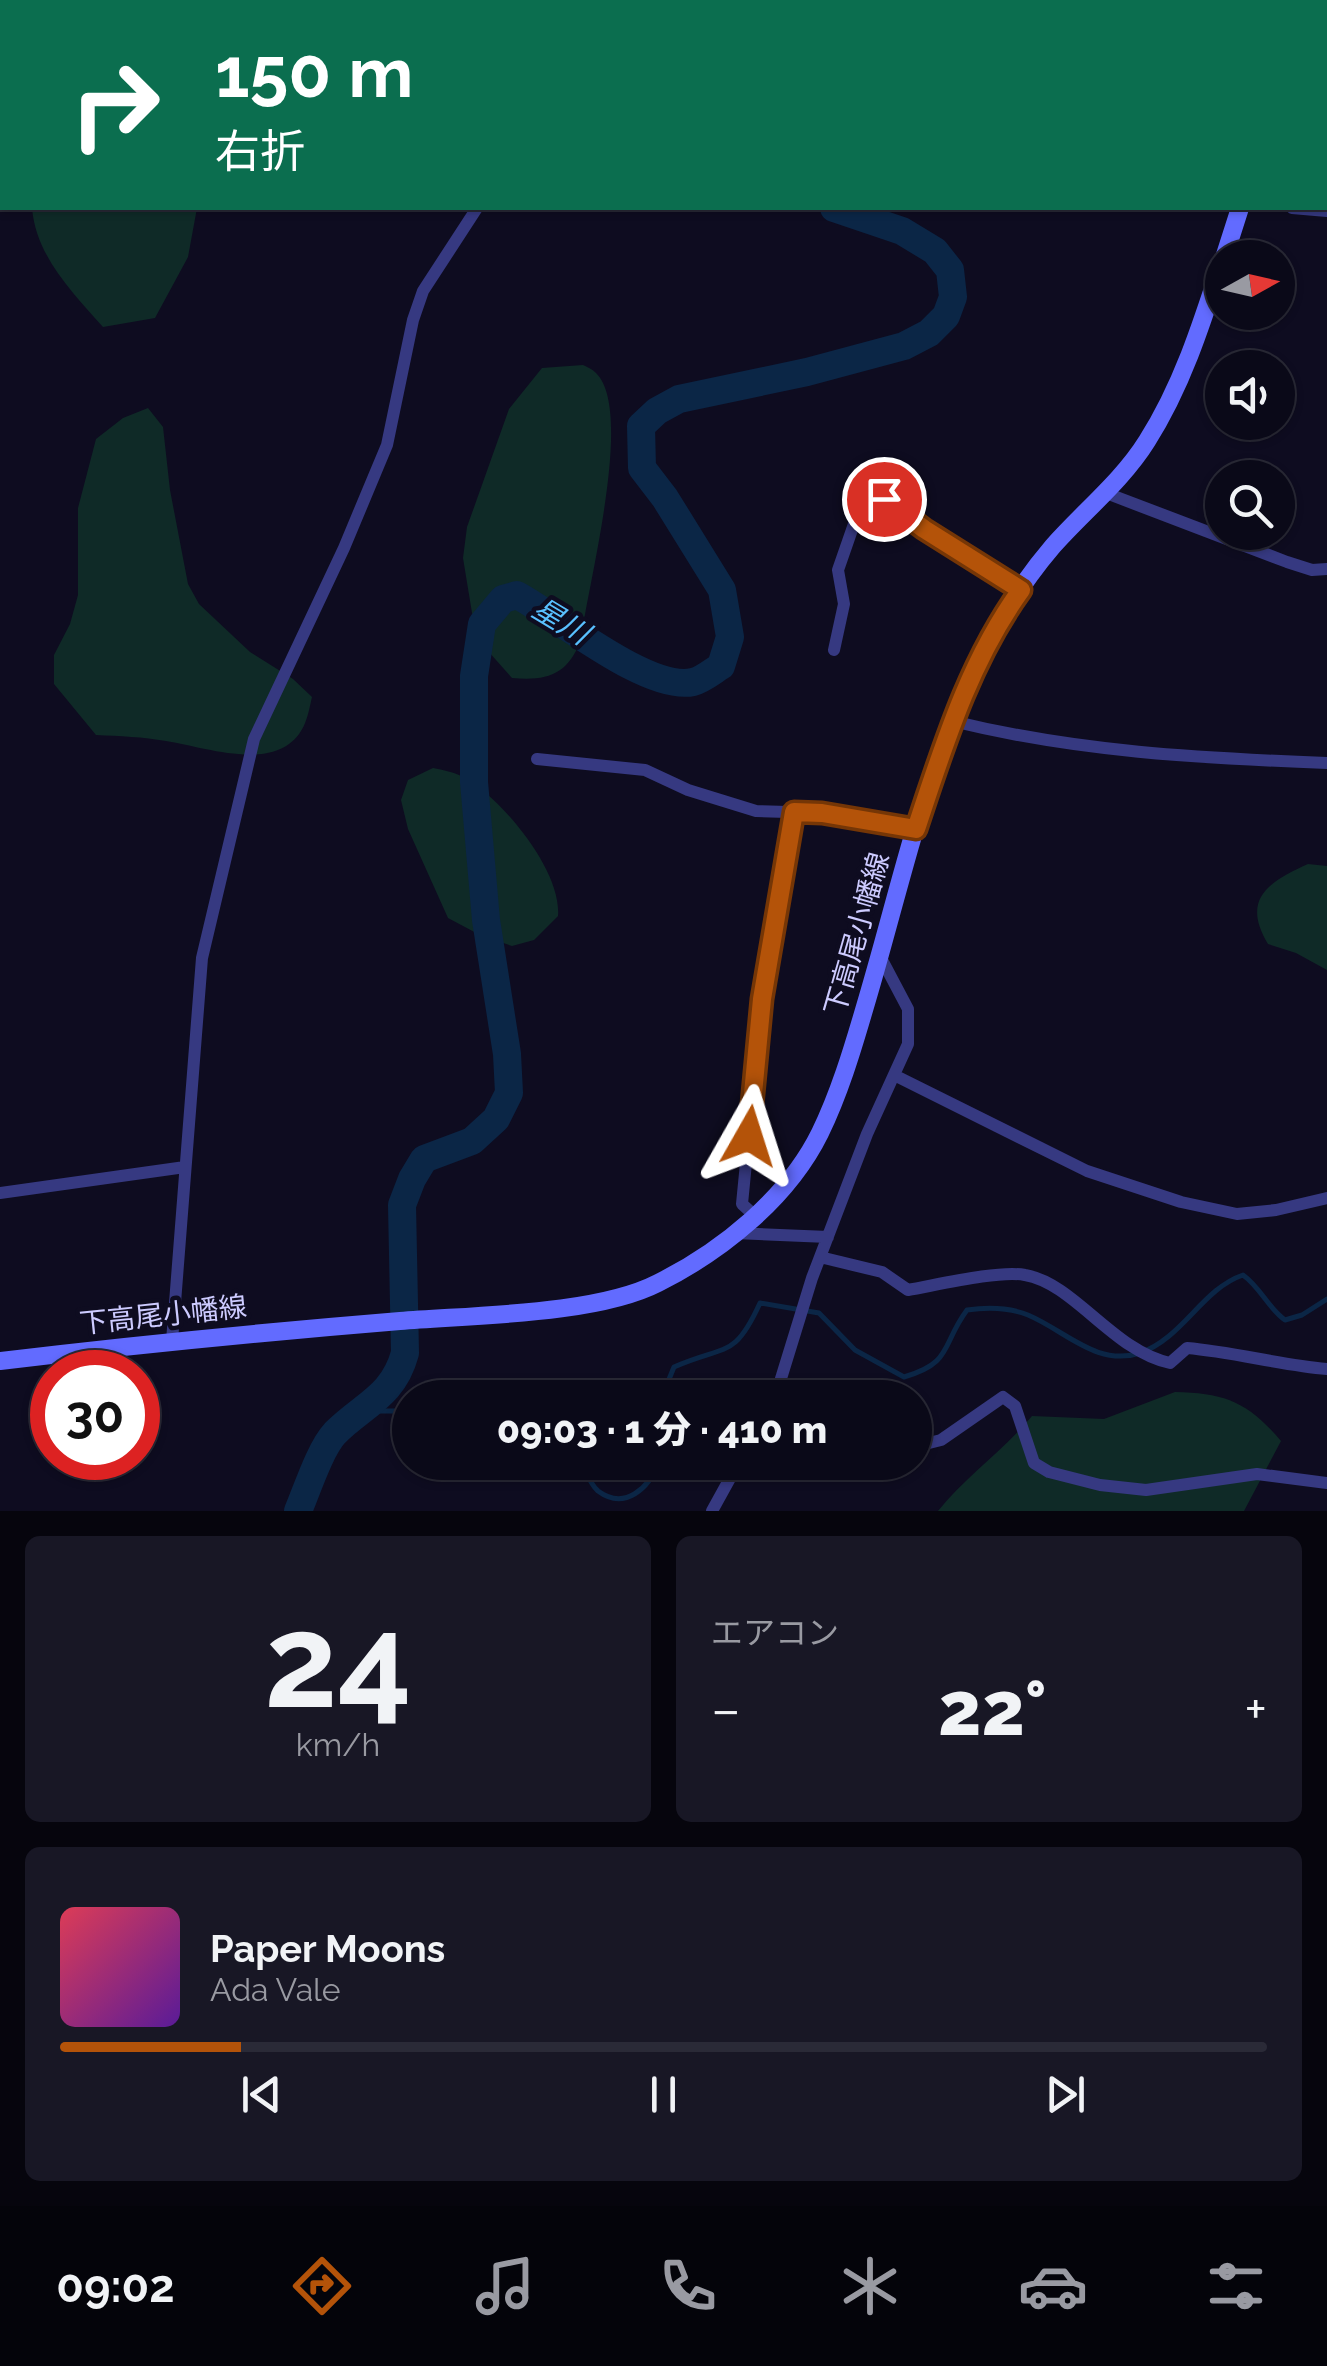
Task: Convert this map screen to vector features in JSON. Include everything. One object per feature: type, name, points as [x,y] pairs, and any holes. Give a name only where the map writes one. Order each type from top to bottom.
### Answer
[{"type":"main road","name":"下高尾小幡線","points":[[1229,240],[1239,210]]},
{"type":"main road","name":"下高尾小幡線","points":[[0,1361],[172,1340],[613,1299],[656,1284],[734,1233],[791,1178],[822,1129],[854,1044],[952,720],[996,624],[1052,547],[1146,444],[1185,371],[1205,312]]},
{"type":"street","points":[[172,1340],[202,958],[254,739],[381,460],[423,291],[440,259],[476,210]]},
{"type":"street","points":[[1106,492],[1287,562],[1312,570],[1327,569]]},
{"type":"street","points":[[834,650],[844,604],[838,570],[862,501],[884,499],[1021,590]]},
{"type":"street","points":[[952,720],[1094,748],[1188,758],[1327,763]]},
{"type":"street","points":[[536,759],[645,770],[688,790],[756,811],[822,813],[916,829]]},
{"type":"street","points":[[754,1215],[742,1204],[759,1036],[794,812]]},
{"type":"street","points":[[781,1380],[820,1258],[867,1134],[908,1044],[908,1008],[880,956]]},
{"type":"street","points":[[894,1074],[1087,1170],[1181,1202],[1238,1214],[1327,1198]]},
{"type":"street","points":[[0,1193],[185,1167]]},
{"type":"street","points":[[734,1233],[828,1237]]},
{"type":"street","points":[[820,1258],[882,1272],[908,1290],[1022,1274],[1047,1282],[1151,1359],[1170,1363],[1187,1348],[1327,1370]]},
{"type":"street","points":[[932,1443],[1003,1396],[1015,1406],[1034,1462],[1050,1472],[1100,1485],[1146,1490],[1257,1474],[1327,1484]]},
{"type":"street","points":[[712,1511],[729,1480]]},
{"type":"green space","points":[[32,210],[197,210],[188,257],[155,318],[103,327],[48,258]]},
{"type":"green space","points":[[583,365],[596,373],[607,393],[611,423],[605,501],[581,640],[569,661],[555,673],[512,678],[488,651],[474,625],[463,558],[467,527],[509,409],[542,368]]},
{"type":"green space","points":[[148,408],[163,427],[188,584],[199,604],[250,652],[293,679],[312,697],[299,735],[276,751],[245,754],[96,735],[54,684],[54,655],[70,624],[78,595],[78,508],[96,439],[123,418]]},
{"type":"green space","points":[[433,768],[460,775],[495,801],[540,858],[557,898],[558,916],[534,940],[512,946],[448,918],[408,829],[401,800],[408,780]]},
{"type":"green space","points":[[1308,864],[1327,866],[1327,970],[1296,953],[1268,944],[1257,915],[1258,904],[1271,885]]},
{"type":"green space","points":[[1175,1392],[1234,1402],[1258,1417],[1281,1441],[1244,1511],[938,1511],[1032,1416],[1104,1419]]},
{"type":"waterway","name":"星川","points":[[298,1511],[329,1440],[385,1390],[400,1368],[405,1353],[402,1205],[412,1179],[424,1159],[472,1141],[496,1119],[509,1093],[507,1054],[486,920],[474,782],[474,676],[482,624],[503,599],[517,595],[604,651],[652,676],[693,682],[721,666],[730,637],[722,590],[642,468],[641,426],[679,399],[807,372],[904,346],[929,333],[946,316],[953,297],[950,270],[935,251],[902,231],[840,210]]},
{"type":"waterway","points":[[669,1380],[674,1367],[735,1342],[760,1303],[819,1313],[855,1350],[904,1377],[939,1359],[967,1310],[998,1308],[1020,1312],[1096,1351],[1124,1356],[1155,1346],[1216,1291],[1243,1275],[1285,1320],[1302,1315],[1327,1299]]},
{"type":"waterway","points":[[368,1407],[392,1411]]},
{"type":"waterway","points":[[590,1480],[598,1491],[618,1499],[635,1494],[649,1480]]},
{"type":"route","points":[[749,1136],[762,999],[794,812],[916,829],[964,690],[996,624],[1021,590],[884,499]]}]
